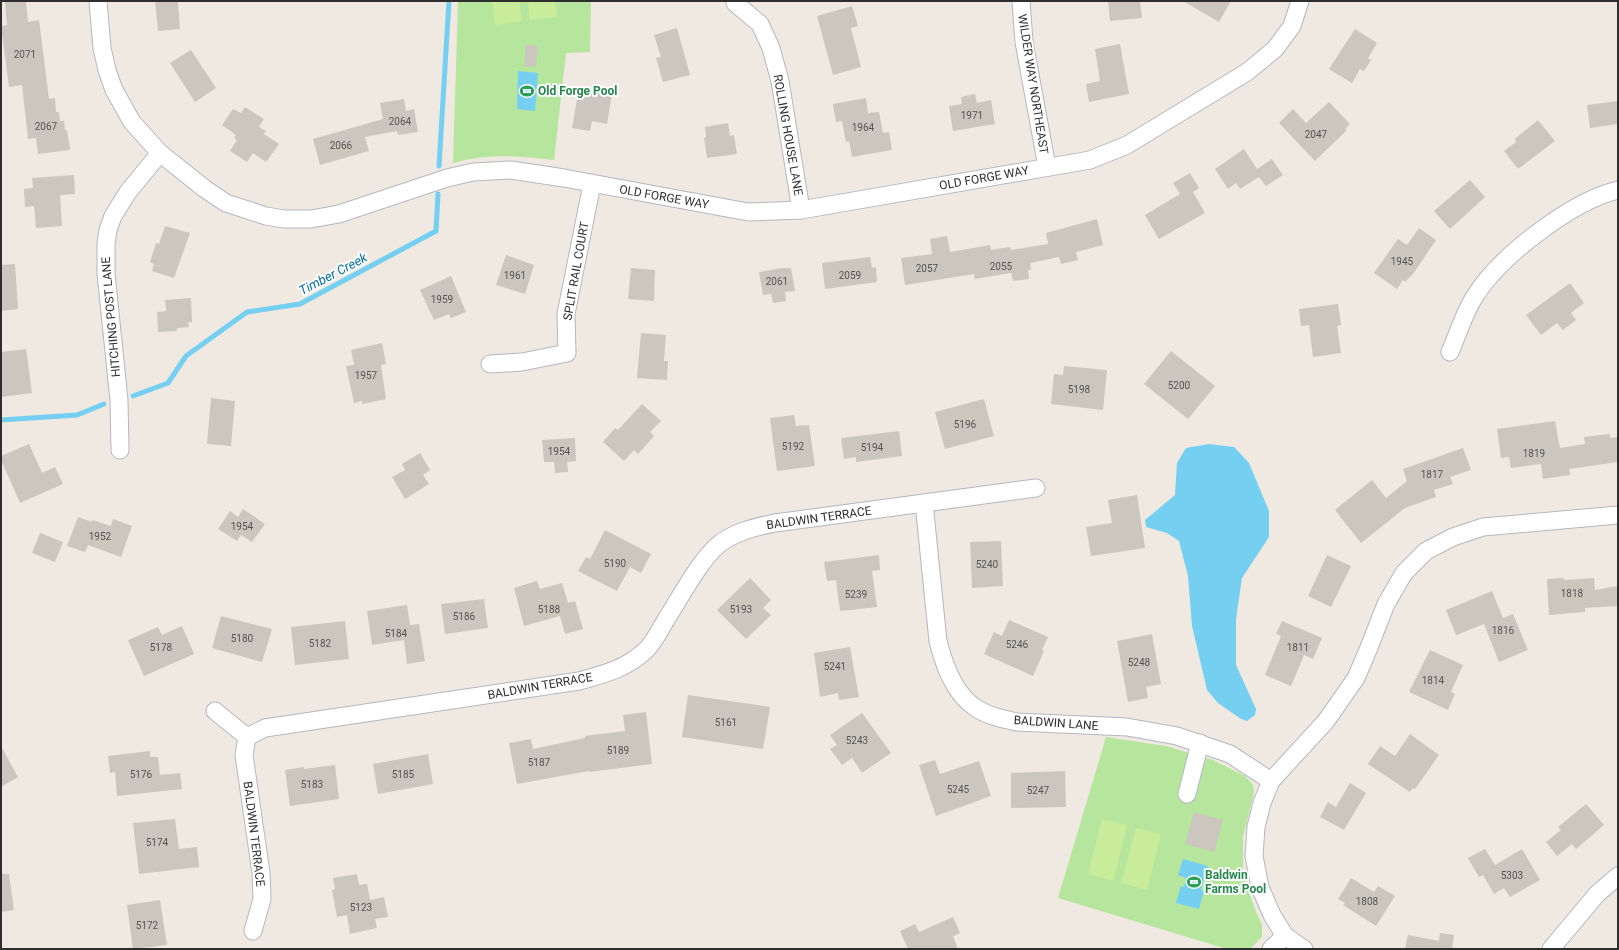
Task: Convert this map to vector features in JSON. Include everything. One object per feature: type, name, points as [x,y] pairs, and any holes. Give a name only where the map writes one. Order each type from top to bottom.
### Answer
[{"type":"street","name":"OLD FORGE WAY","points":[[98,1],[102,48],[107,70],[114,90],[132,122],[160,153],[205,189],[226,203],[266,216],[284,219],[311,219],[339,214],[446,178],[473,172],[512,170],[748,212],[801,210],[1090,160],[1127,145],[1247,72],[1275,49],[1292,26],[1300,1]]},
{"type":"street","name":"WILDER WAY NORTHEAST","points":[[1021,1],[1024,42],[1047,167]]},
{"type":"street","name":"ROLLING HOUSE LANE","points":[[735,3],[760,24],[771,48],[780,81],[801,210]]},
{"type":"street","name":"HITCHING POST LANE","points":[[120,450],[119,400],[106,274],[106,244],[108,230],[113,216],[128,192],[160,153]]},
{"type":"street","name":"SPLIT RAIL COURT","points":[[490,364],[522,362],[567,353],[566,314],[592,184]]},
{"type":"street","points":[[1450,352],[1474,297],[1486,280],[1502,263],[1561,217],[1592,199],[1618,190]]},
{"type":"street","name":"BALDWIN TERRACE","points":[[253,931],[262,899],[261,873],[244,755],[247,737],[265,728],[579,681],[602,675],[626,666],[648,648],[703,563],[719,545],[741,532],[775,523],[1036,488]]},
{"type":"street","name":"BALDWIN LANE","points":[[924,503],[940,648],[943,661],[952,681],[961,694],[974,707],[1000,718],[1017,722],[1127,727],[1177,736],[1230,754],[1272,781]]},
{"type":"street","points":[[1304,949],[1285,936],[1272,915],[1260,887],[1254,856],[1256,827],[1262,803],[1272,781],[1326,721],[1356,678],[1386,604],[1404,573],[1426,551],[1453,536],[1483,527],[1618,515]]},
{"type":"street","points":[[215,711],[247,737]]},
{"type":"street","points":[[1187,794],[1200,743]]},
{"type":"street","points":[[1551,949],[1597,894],[1618,876]]},
{"type":"street","points":[[1271,949],[1285,936]]},
{"type":"green space","points":[[458,1],[591,1],[590,52],[566,53],[554,160],[504,156],[479,158],[453,163]]},
{"type":"green space","points":[[492,1],[519,1],[522,21],[495,25]]},
{"type":"green space","points":[[528,1],[555,1],[557,17],[530,20]]},
{"type":"green space","points":[[1106,737],[1166,746],[1213,760],[1245,776],[1253,785],[1254,793],[1243,837],[1243,875],[1262,925],[1262,937],[1250,949],[1227,949],[1058,898]]},
{"type":"green space","points":[[1102,819],[1127,825],[1113,881],[1088,874]]},
{"type":"green space","points":[[1136,828],[1161,834],[1147,890],[1121,883]]},
{"type":"water","name":"Old Forge Pool","points":[[518,71],[538,73],[535,111],[517,109]]},
{"type":"water","points":[[1209,444],[1234,447],[1249,463],[1269,511],[1269,537],[1242,578],[1236,619],[1236,665],[1256,709],[1255,715],[1247,721],[1241,719],[1218,703],[1207,690],[1192,626],[1188,576],[1179,541],[1167,533],[1146,527],[1145,520],[1175,495],[1177,463],[1186,448]]},
{"type":"water","name":"Baldwin Farms Pool","points":[[1183,859],[1208,866],[1201,890],[1204,891],[1199,909],[1176,903],[1181,886],[1184,887],[1186,878],[1178,875]]},
{"type":"building","points":[[5,1],[26,1],[28,22],[39,20],[49,99],[55,98],[56,112],[59,112],[60,121],[64,121],[70,150],[38,154],[36,138],[28,139],[22,85],[9,87],[1,26],[7,25]]},
{"type":"building","points":[[155,1],[178,1],[180,29],[158,31]]},
{"type":"building","points":[[1108,1],[1140,1],[1142,18],[1110,21]]},
{"type":"building","points":[[1183,1],[1231,1],[1219,22]]},
{"type":"building","points":[[852,6],[858,26],[851,28],[861,67],[833,75],[817,16]]},
{"type":"building","points":[[677,28],[690,75],[663,82],[656,58],[661,57],[654,35]]},
{"type":"building","points":[[1355,29],[1377,43],[1368,58],[1371,60],[1364,71],[1360,69],[1352,83],[1329,69]]},
{"type":"building","points":[[1120,44],[1129,94],[1089,102],[1086,84],[1100,81],[1095,49]]},
{"type":"building","points":[[526,45],[538,46],[536,67],[524,66]]},
{"type":"building","points":[[191,50],[216,88],[195,102],[170,63]]},
{"type":"building","points":[[579,88],[612,94],[607,124],[592,121],[590,131],[572,128]]},
{"type":"building","points":[[975,94],[977,103],[991,100],[995,124],[953,131],[949,106],[962,104],[961,97]]},
{"type":"building","points":[[866,98],[868,113],[879,112],[883,133],[889,132],[892,150],[852,157],[849,141],[846,142],[842,121],[836,122],[833,104]]},
{"type":"building","points":[[404,99],[406,111],[414,109],[418,132],[398,135],[397,131],[365,137],[369,151],[320,165],[313,139],[383,119],[380,103]]},
{"type":"building","points":[[1618,101],[1618,124],[1590,128],[1587,105]]},
{"type":"building","points":[[1329,102],[1350,124],[1345,129],[1347,130],[1315,161],[1279,123],[1293,109],[1306,123]]},
{"type":"building","points":[[245,107],[264,119],[259,127],[266,131],[264,134],[279,144],[266,162],[253,153],[247,162],[230,151],[237,140],[234,137],[236,135],[222,125],[233,109],[241,113]]},
{"type":"building","points":[[1538,120],[1555,141],[1518,169],[1504,151],[1516,142],[1515,139],[1517,137]]},
{"type":"building","points":[[728,123],[730,136],[734,135],[737,154],[707,158],[704,138],[706,137],[705,127]]},
{"type":"building","points":[[1244,149],[1257,169],[1272,159],[1283,175],[1266,186],[1259,177],[1240,189],[1236,183],[1228,189],[1215,169]]},
{"type":"building","points":[[1190,173],[1199,188],[1193,192],[1205,213],[1159,239],[1145,215],[1180,194],[1173,183]]},
{"type":"building","points":[[74,175],[75,194],[60,195],[62,226],[36,228],[34,206],[25,207],[24,189],[33,188],[32,178]]},
{"type":"building","points":[[1470,180],[1485,197],[1450,229],[1434,211]]},
{"type":"building","points":[[1097,219],[1103,245],[1076,252],[1078,260],[1061,264],[1059,257],[1030,263],[1031,270],[1028,270],[1029,279],[1013,281],[1011,273],[975,279],[974,274],[905,285],[901,258],[932,254],[930,239],[947,236],[950,252],[990,245],[991,250],[1010,247],[1011,250],[1048,244],[1046,233]]},
{"type":"building","points":[[165,226],[190,233],[174,278],[152,271],[154,264],[150,262],[156,243],[159,244]]},
{"type":"building","points":[[1419,228],[1436,240],[1413,274],[1405,282],[1403,280],[1397,289],[1374,273],[1398,239],[1407,245]]},
{"type":"building","points":[[506,255],[534,265],[525,294],[496,285]]},
{"type":"building","points":[[870,257],[872,268],[876,267],[877,282],[825,289],[822,263]]},
{"type":"building","points":[[15,264],[18,309],[1,311],[1,265]]},
{"type":"building","points":[[631,268],[655,270],[654,301],[628,299]]},
{"type":"building","points":[[791,268],[795,291],[785,292],[786,301],[773,303],[771,294],[763,295],[759,272]]},
{"type":"building","points":[[451,276],[466,312],[451,318],[449,314],[434,320],[420,290]]},
{"type":"building","points":[[1570,283],[1584,303],[1571,313],[1576,320],[1563,330],[1557,323],[1541,335],[1526,315]]},
{"type":"building","points":[[191,298],[192,322],[188,322],[189,327],[177,328],[177,331],[158,332],[157,312],[166,311],[165,300]]},
{"type":"building","points":[[1338,304],[1341,325],[1337,326],[1341,353],[1313,357],[1309,325],[1301,326],[1299,309]]},
{"type":"building","points":[[641,333],[666,335],[664,361],[668,361],[667,380],[637,378]]},
{"type":"building","points":[[382,343],[386,364],[381,365],[386,399],[362,404],[362,401],[354,403],[346,366],[354,365],[351,350]]},
{"type":"building","points":[[26,349],[32,393],[1,397],[1,352]]},
{"type":"building","points":[[1171,351],[1215,386],[1188,419],[1144,384]]},
{"type":"building","points":[[1064,366],[1107,370],[1103,410],[1051,404],[1054,374],[1063,375]]},
{"type":"building","points":[[211,398],[235,401],[231,446],[207,444]]},
{"type":"building","points":[[984,399],[994,436],[945,449],[935,412]]},
{"type":"building","points":[[642,404],[661,421],[650,432],[654,436],[638,454],[634,450],[624,461],[603,442],[615,428],[618,430]]},
{"type":"building","points":[[794,415],[796,426],[809,425],[815,466],[777,471],[770,418]]},
{"type":"building","points":[[1555,421],[1560,448],[1585,444],[1584,437],[1610,434],[1610,438],[1618,437],[1618,462],[1569,469],[1570,475],[1543,479],[1541,464],[1511,468],[1509,457],[1501,458],[1497,429]]},
{"type":"building","points":[[899,431],[902,456],[856,462],[856,457],[844,459],[841,438]]},
{"type":"building","points":[[575,438],[576,461],[567,462],[568,472],[555,473],[554,462],[544,462],[542,440]]},
{"type":"building","points":[[29,444],[42,473],[55,467],[63,484],[20,503],[1,460],[1,456]]},
{"type":"building","points":[[1463,448],[1471,470],[1450,477],[1453,484],[1434,490],[1436,497],[1405,508],[1361,543],[1335,510],[1372,480],[1386,498],[1407,481],[1403,469]]},
{"type":"building","points":[[420,453],[430,470],[423,475],[429,484],[405,499],[392,477],[405,470],[402,464]]},
{"type":"building","points":[[1137,495],[1145,548],[1091,556],[1086,527],[1112,523],[1108,500]]},
{"type":"building","points":[[243,509],[265,524],[252,542],[241,535],[237,541],[218,529],[230,511],[238,517]]},
{"type":"building","points":[[78,517],[111,526],[113,519],[132,526],[121,557],[88,545],[85,552],[67,546]]},
{"type":"building","points":[[605,530],[651,554],[641,573],[630,567],[617,591],[578,571],[586,557],[590,559]]},
{"type":"building","points":[[40,533],[63,542],[55,562],[32,553]]},
{"type":"building","points":[[1001,541],[1003,586],[972,588],[970,542]]},
{"type":"building","points":[[879,555],[880,570],[872,571],[877,607],[840,611],[836,580],[827,581],[824,562]]},
{"type":"building","points":[[1327,555],[1351,566],[1331,607],[1308,596]]},
{"type":"building","points":[[750,578],[771,600],[763,608],[771,615],[746,639],[717,610]]},
{"type":"building","points":[[1564,578],[1564,580],[1594,578],[1595,590],[1618,586],[1618,606],[1585,608],[1585,612],[1549,615],[1547,579]]},
{"type":"building","points":[[537,581],[540,589],[562,583],[568,603],[575,601],[583,629],[565,634],[560,616],[524,626],[514,588]]},
{"type":"building","points":[[1492,591],[1503,618],[1513,614],[1528,650],[1499,662],[1484,624],[1456,635],[1446,610]]},
{"type":"building","points":[[484,599],[488,628],[445,634],[441,604]]},
{"type":"building","points":[[407,605],[410,625],[419,624],[425,661],[407,664],[404,640],[372,645],[367,611]]},
{"type":"building","points":[[221,616],[272,629],[262,662],[212,648]]},
{"type":"building","points":[[1009,620],[1048,637],[1042,650],[1044,651],[1033,676],[984,654],[994,632],[1002,636]]},
{"type":"building","points":[[345,621],[349,659],[295,665],[291,627]]},
{"type":"building","points":[[1282,621],[1322,638],[1313,659],[1304,655],[1291,686],[1265,675],[1281,636],[1276,634]]},
{"type":"building","points":[[182,626],[194,654],[144,676],[128,640],[158,627],[162,635]]},
{"type":"building","points":[[1152,634],[1161,684],[1146,687],[1148,698],[1128,702],[1117,641]]},
{"type":"building","points":[[850,647],[859,697],[839,700],[838,693],[820,697],[814,653]]},
{"type":"building","points":[[1430,650],[1463,665],[1451,692],[1455,694],[1448,710],[1409,692]]},
{"type":"building","points":[[688,695],[770,707],[763,749],[682,737]]},
{"type":"building","points":[[646,712],[652,764],[589,771],[517,784],[509,743],[531,739],[533,749],[585,738],[585,736],[625,731],[623,715]]},
{"type":"building","points":[[862,713],[891,753],[862,773],[852,758],[842,765],[830,749],[837,745],[830,735]]},
{"type":"building","points":[[1410,734],[1439,755],[1415,789],[1413,788],[1410,792],[1368,764],[1380,746],[1395,756]]},
{"type":"building","points":[[1,746],[18,777],[1,787]]},
{"type":"building","points":[[150,751],[150,757],[158,757],[160,775],[180,773],[182,789],[117,796],[115,772],[110,773],[108,756]]},
{"type":"building","points":[[428,754],[433,784],[378,794],[373,764]]},
{"type":"building","points":[[935,760],[940,774],[979,761],[991,796],[936,816],[919,765]]},
{"type":"building","points":[[335,765],[339,799],[290,806],[285,770]]},
{"type":"building","points":[[1065,771],[1066,807],[1011,808],[1011,773]]},
{"type":"building","points":[[1350,783],[1366,793],[1344,830],[1320,817],[1328,802],[1336,807]]},
{"type":"building","points":[[1586,804],[1604,825],[1576,849],[1572,844],[1557,856],[1546,842],[1561,830],[1558,827]]},
{"type":"building","points":[[1194,812],[1223,820],[1214,852],[1185,844]]},
{"type":"building","points":[[175,819],[179,849],[197,847],[199,867],[139,874],[133,823]]},
{"type":"building","points":[[1485,849],[1495,865],[1522,849],[1540,880],[1510,897],[1504,888],[1494,894],[1483,875],[1479,877],[1468,858]]},
{"type":"building","points":[[1,874],[9,874],[14,910],[1,912]]},
{"type":"building","points":[[357,874],[359,885],[367,884],[370,900],[384,897],[388,917],[375,919],[377,928],[350,934],[347,915],[337,917],[332,890],[335,889],[333,878]]},
{"type":"building","points":[[1351,878],[1374,892],[1378,886],[1395,896],[1376,926],[1343,905],[1345,903],[1338,899]]},
{"type":"building","points":[[160,900],[167,945],[133,949],[127,905]]},
{"type":"building","points":[[953,917],[960,933],[953,936],[958,949],[908,949],[900,931],[915,924],[919,932]]},
{"type":"building","points":[[1440,933],[1454,935],[1452,949],[1405,949],[1408,935],[1439,941]]},
{"type":"waterway","name":"Timber Creek","points":[[439,166],[449,1]]},
{"type":"waterway","name":"Timber Creek","points":[[133,396],[168,383],[186,356],[247,312],[300,304],[436,231],[438,194]]},
{"type":"waterway","name":"Timber Creek","points":[[1,420],[77,415],[104,404]]},
{"type":"place","name":"Old Forge Pool","points":[[527,91]]},
{"type":"place","name":"Baldwin Farms Pool","points":[[1194,882]]}]
